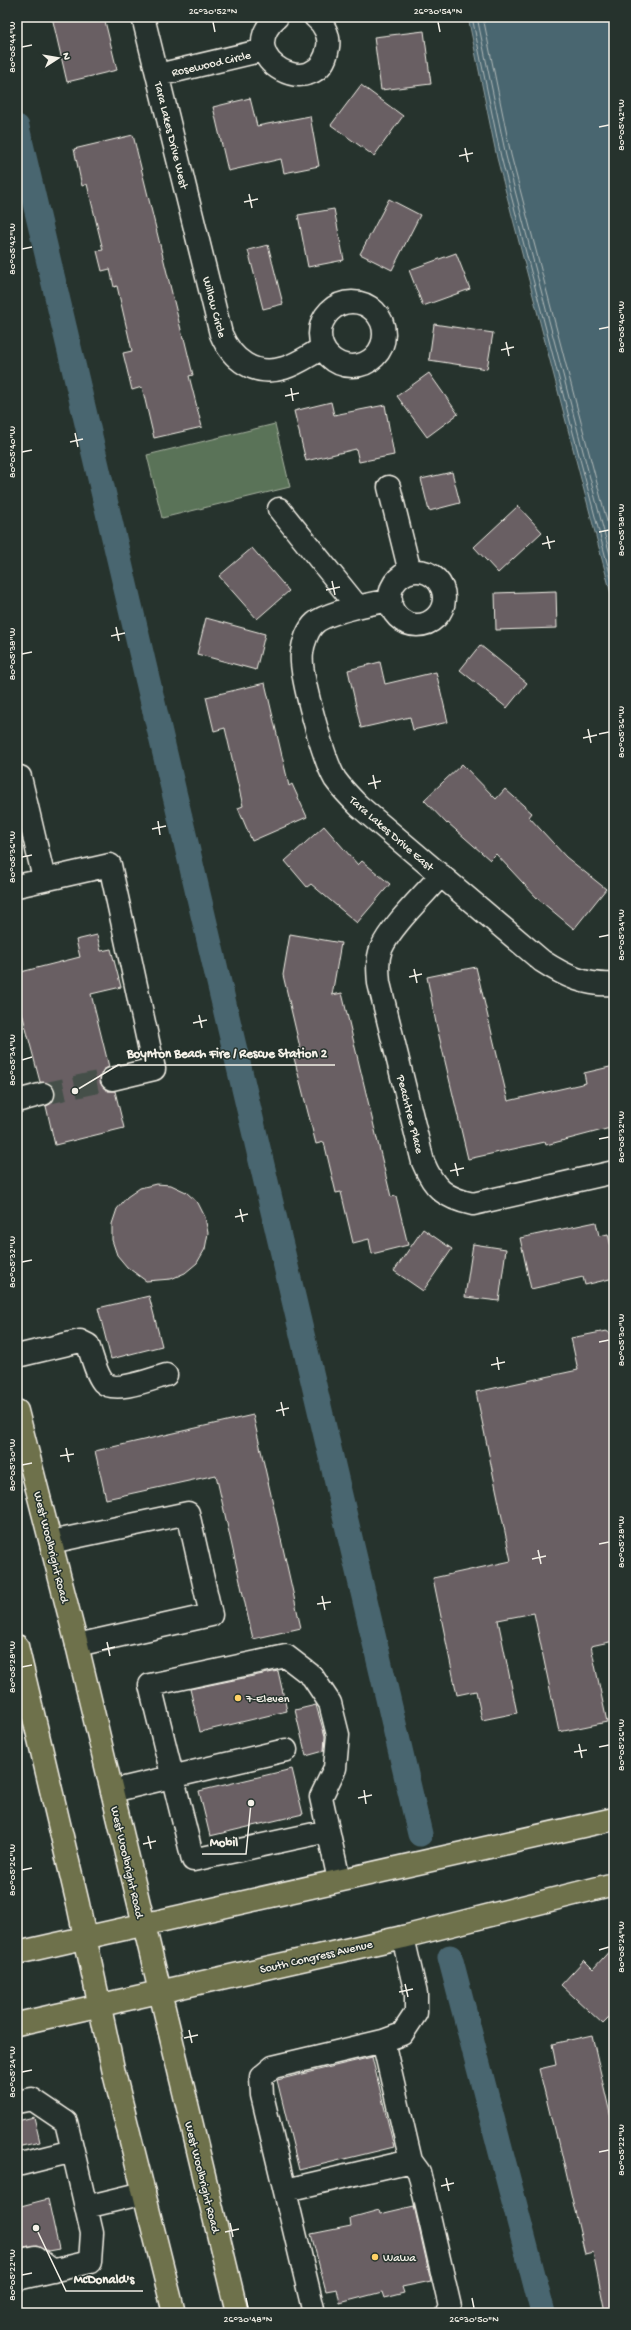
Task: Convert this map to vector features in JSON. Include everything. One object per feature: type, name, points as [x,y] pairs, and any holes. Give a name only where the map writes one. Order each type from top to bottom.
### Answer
[{"type":"main road","name":"West Woolbright Road","points":[[17,1411],[77,1645],[237,2313]]},
{"type":"main road","points":[[17,1646],[86,1937],[114,2073],[174,2313]]},
{"type":"main road","points":[[17,1953],[614,1819]]},
{"type":"main road","name":"South Congress Avenue","points":[[17,2024],[403,1937],[614,1884]]},
{"type":"street","name":"Tara Lakes Drive West","points":[[144,17],[201,253]]},
{"type":"street","name":"Rosewood Circle","points":[[277,17],[266,30],[264,50],[275,68],[283,73],[294,75],[313,71],[326,56],[328,36],[324,26],[316,17]]},
{"type":"street","name":"Rosewood Circle","points":[[158,75],[264,50]]},
{"type":"street","name":"Willow Circle","points":[[201,253],[221,334],[227,349],[238,361],[253,369],[269,371],[285,368],[323,348]]},
{"type":"street","points":[[389,487],[410,572]]},
{"type":"street","points":[[279,509],[357,606]]},
{"type":"street","points":[[419,571],[428,573],[442,586],[443,604],[440,613],[424,624],[415,625],[399,617],[393,609],[391,600],[391,591],[395,583],[410,572],[419,571]]},
{"type":"street","name":"Tara Lakes Drive East","points":[[391,600],[357,606],[316,622],[306,637],[302,654],[303,672],[320,743],[335,779],[347,794],[542,961],[562,974],[589,983],[614,984]]},
{"type":"street","points":[[20,777],[44,880]]},
{"type":"street","points":[[17,886],[110,865],[154,1069],[112,1079]]},
{"type":"street","name":"Peachtree Place","points":[[441,875],[390,934],[381,949],[377,966],[379,982],[421,1155],[429,1178],[441,1191],[456,1200],[473,1204],[614,1172]]},
{"type":"street","points":[[17,1101],[43,1094]]},
{"type":"street","points":[[17,1356],[80,1341],[88,1345],[102,1381],[108,1386],[123,1387],[166,1375]]},
{"type":"street","points":[[51,1542],[188,1513],[211,1615],[77,1645]]},
{"type":"street","points":[[328,1831],[193,1860],[150,1685],[286,1656],[312,1676],[330,1704],[338,1735],[334,1768],[320,1797],[328,1831],[338,1880]]},
{"type":"street","points":[[112,1791],[286,1750]]},
{"type":"street","points":[[314,2313],[286,2190],[262,2095],[261,2077],[272,2067],[383,2041],[402,2034],[416,2013],[416,1994],[403,1937]]},
{"type":"street","points":[[383,2041],[411,2161],[419,2172],[421,2180],[450,2306],[447,2313]]},
{"type":"street","points":[[17,2102],[32,2099],[66,2122],[92,2234],[90,2262],[17,2279]]},
{"type":"street","points":[[17,2165],[73,2152]]},
{"type":"street","points":[[286,2190],[411,2161]]},
{"type":"street","points":[[86,2208],[144,2193]]},
{"type":"street","points":[[17,2261],[35,2257],[53,2271]]},
{"type":"green space","points":[[275,424],[290,487],[162,518],[147,455]]},
{"type":"water","points":[[468,17],[614,17],[614,605],[497,158]]},
{"type":"building","points":[[52,17],[104,17],[117,70],[67,82]]},
{"type":"building","points":[[424,31],[431,84],[381,90],[374,37]]},
{"type":"building","points":[[361,85],[403,116],[374,156],[331,125]]},
{"type":"building","points":[[250,98],[257,126],[310,116],[319,166],[284,173],[281,159],[228,171],[213,107]]},
{"type":"building","points":[[133,135],[193,375],[189,376],[202,427],[154,438],[142,387],[132,390],[123,353],[132,351],[117,286],[114,287],[110,269],[102,271],[97,251],[103,250],[87,184],[82,186],[74,149]]},
{"type":"building","points":[[389,199],[420,215],[392,270],[360,254]]},
{"type":"building","points":[[334,209],[344,260],[308,267],[298,215]]},
{"type":"building","points":[[268,245],[283,304],[263,309],[248,250]]},
{"type":"building","points":[[456,253],[470,289],[423,306],[409,270]]},
{"type":"building","points":[[434,324],[493,333],[487,369],[429,360]]},
{"type":"building","points":[[429,373],[458,414],[427,437],[397,396]]},
{"type":"building","points":[[331,402],[334,415],[385,405],[394,455],[359,462],[356,449],[306,461],[294,411]]},
{"type":"building","points":[[452,472],[460,503],[429,511],[421,479]]},
{"type":"building","points":[[518,506],[542,532],[498,573],[474,547]]},
{"type":"building","points":[[252,548],[289,591],[257,619],[219,576]]},
{"type":"building","points":[[556,591],[557,628],[496,630],[495,593]]},
{"type":"building","points":[[206,618],[265,634],[256,670],[197,654]]},
{"type":"building","points":[[480,645],[527,683],[507,708],[460,670]]},
{"type":"building","points":[[380,662],[385,684],[436,672],[448,722],[413,730],[410,717],[361,728],[348,670]]},
{"type":"building","points":[[265,683],[289,786],[292,784],[307,817],[252,841],[238,808],[243,806],[225,728],[214,731],[206,697]]},
{"type":"building","points":[[462,764],[496,799],[505,789],[532,813],[529,817],[566,857],[606,889],[574,929],[537,898],[496,854],[490,860],[448,823],[447,824],[424,800]]},
{"type":"building","points":[[324,826],[358,865],[362,861],[390,884],[357,923],[311,884],[307,887],[285,861]]},
{"type":"building","points":[[290,934],[341,943],[332,995],[342,993],[391,1197],[396,1196],[408,1245],[372,1254],[369,1239],[353,1243],[341,1192],[336,1193],[324,1142],[316,1144],[294,1058],[302,1056],[283,975]]},
{"type":"building","points":[[97,935],[101,951],[111,949],[121,987],[91,994],[109,1067],[103,1070],[100,1082],[108,1091],[115,1091],[124,1128],[55,1145],[46,1106],[52,1103],[55,1091],[52,1085],[40,1082],[22,1013],[17,1015],[17,973],[80,957],[76,940]]},
{"type":"building","points":[[476,967],[508,1101],[586,1083],[584,1073],[614,1066],[614,1127],[546,1145],[545,1142],[468,1159],[436,1023],[427,977]]},
{"type":"building","points":[[156,1184],[171,1185],[186,1192],[198,1203],[205,1217],[208,1233],[205,1249],[197,1263],[185,1273],[171,1279],[146,1281],[127,1267],[117,1255],[112,1240],[112,1224],[117,1209],[127,1197],[140,1188]]},
{"type":"building","points":[[596,1222],[599,1236],[608,1234],[614,1259],[614,1278],[585,1285],[583,1277],[531,1289],[520,1238]]},
{"type":"building","points":[[423,1229],[452,1249],[423,1291],[394,1271]]},
{"type":"building","points":[[473,1244],[506,1249],[499,1301],[465,1297]]},
{"type":"building","points":[[149,1296],[162,1346],[111,1359],[98,1308]]},
{"type":"building","points":[[606,1331],[614,1335],[614,1641],[591,1646],[607,1722],[559,1732],[534,1613],[498,1620],[517,1713],[482,1720],[476,1691],[457,1695],[433,1578],[511,1561],[476,1392],[578,1370],[571,1338]]},
{"type":"building","points":[[253,1415],[301,1628],[253,1639],[216,1475],[106,1499],[95,1451]]},
{"type":"building","name":"7-Eleven","points":[[278,1671],[287,1711],[200,1732],[190,1689]]},
{"type":"building","points":[[316,1705],[325,1736],[324,1751],[306,1756],[295,1710]]},
{"type":"building","points":[[292,1769],[303,1814],[210,1836],[199,1791]]},
{"type":"building","points":[[614,1946],[614,2013],[603,2024],[561,1985],[584,1960],[593,1969]]},
{"type":"building","points":[[592,2035],[614,2131],[614,2311],[605,2312],[593,2252],[585,2254],[558,2138],[556,2138],[539,2069],[556,2065],[552,2044]]},
{"type":"building","points":[[372,2057],[394,2147],[299,2170],[277,2080]]},
{"type":"building","points":[[34,2117],[40,2142],[17,2147],[17,2121]]},
{"type":"building","points":[[48,2199],[59,2249],[48,2251],[37,2245],[17,2248],[17,2207]]},
{"type":"building","name":"Wawa","points":[[414,2206],[431,2281],[402,2287],[404,2293],[384,2298],[382,2292],[340,2303],[337,2289],[326,2291],[311,2234],[351,2226],[350,2218],[379,2210],[380,2214]]},
{"type":"waterway","points":[[17,127],[420,1834]]},
{"type":"waterway","points":[[450,1957],[543,2313]]},
{"type":"tunnel","points":[[43,1094],[112,1079]]},
{"type":"place","name":"Boynton Beach Fire / Rescue Station 2","points":[[75,1091]]},
{"type":"place","name":"7-Eleven","points":[[238,1698]]},
{"type":"place","name":"Mobil","points":[[251,1803]]},
{"type":"place","name":"McDonald's","points":[[36,2228]]},
{"type":"place","name":"Wawa","points":[[375,2257]]}]
